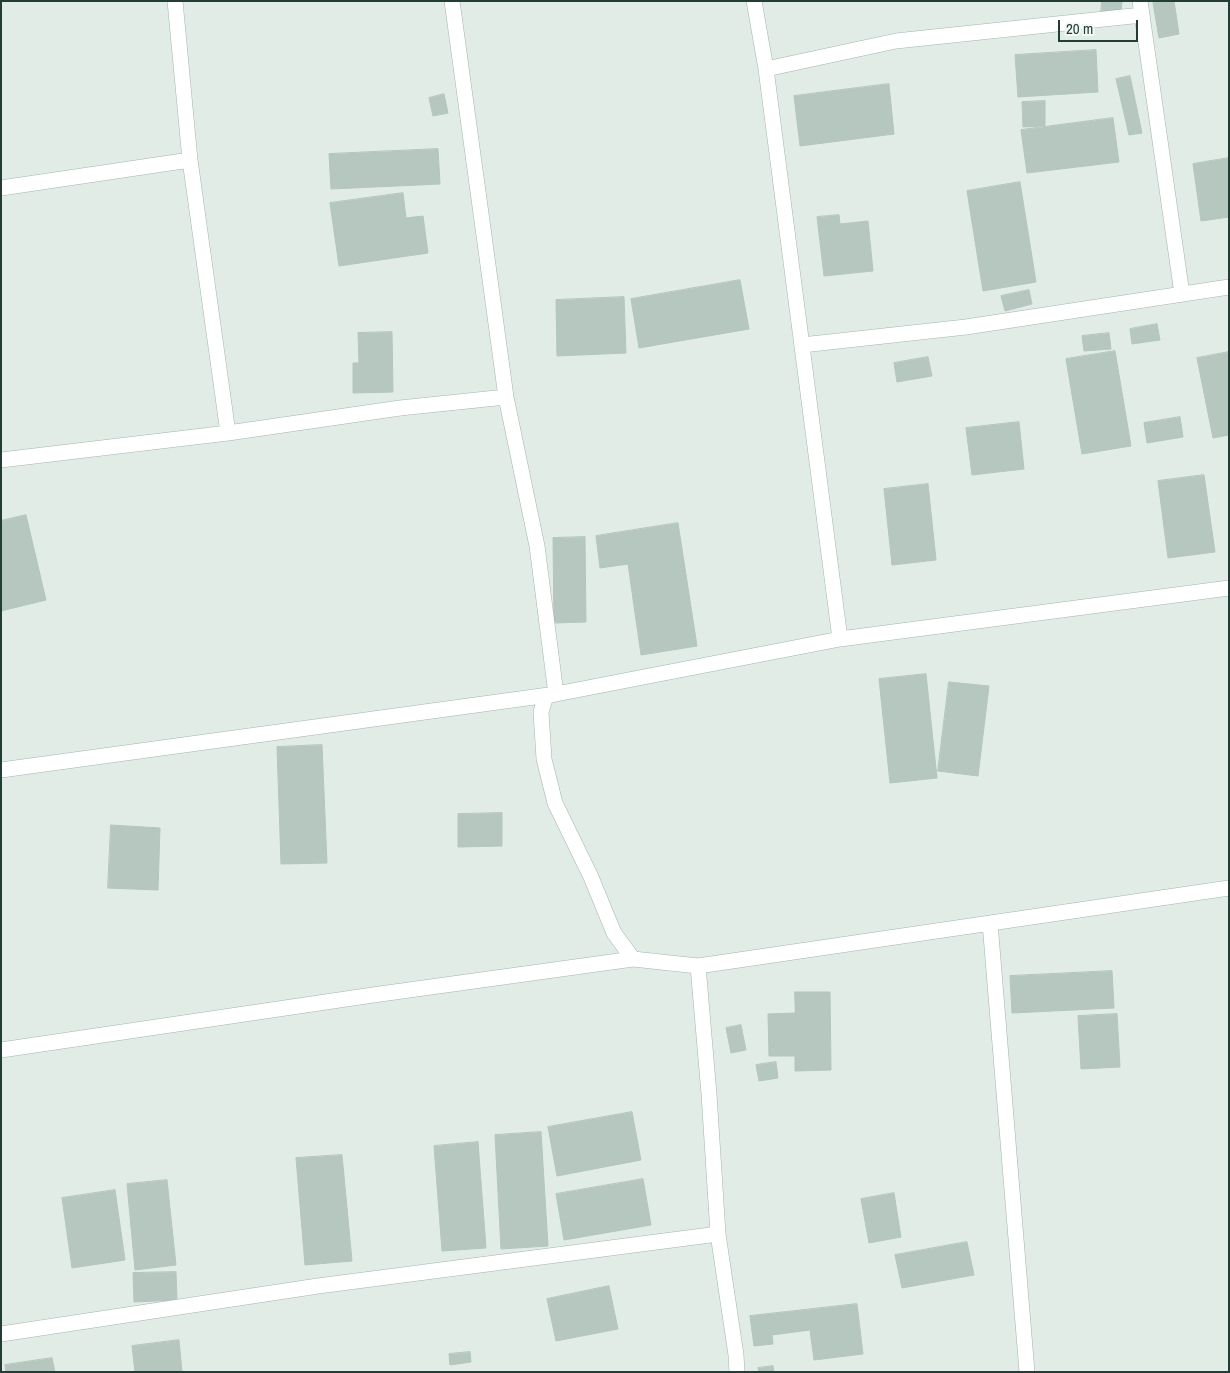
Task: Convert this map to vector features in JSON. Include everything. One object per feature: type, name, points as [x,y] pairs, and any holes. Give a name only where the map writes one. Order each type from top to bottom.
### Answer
[{"type":"street","points":[[175,1],[190,160],[228,433]]},
{"type":"street","points":[[452,1],[506,397],[537,546],[556,694]]},
{"type":"street","points":[[754,1],[766,69],[840,639]]},
{"type":"street","points":[[766,69],[896,41],[1141,8],[1182,294]]},
{"type":"street","points":[[1,188],[190,160]]},
{"type":"street","points":[[802,345],[966,327],[1229,287]]},
{"type":"street","points":[[1,460],[228,433],[400,408],[506,397]]},
{"type":"street","points":[[633,959],[614,933],[591,876],[555,803],[544,759],[541,712],[546,696],[840,639],[1229,588]]},
{"type":"street","points":[[1,770],[556,694]]},
{"type":"street","points":[[1,1050],[633,959],[698,966],[1229,888]]},
{"type":"street","points":[[990,922],[1027,1372]]},
{"type":"street","points":[[698,966],[718,1234],[737,1372]]},
{"type":"street","points":[[1,1334],[318,1286],[718,1234]]},
{"type":"building","points":[[1102,1],[1122,1],[1121,14],[1101,13]]},
{"type":"building","points":[[1174,1],[1179,34],[1159,38],[1153,3]]},
{"type":"building","points":[[1096,50],[1098,92],[1018,97],[1015,55]]},
{"type":"building","points":[[1130,76],[1142,133],[1129,135],[1116,79]]},
{"type":"building","points":[[889,84],[894,134],[800,146],[794,96]]},
{"type":"building","points":[[444,94],[448,113],[433,116],[429,98]]},
{"type":"building","points":[[1045,101],[1045,126],[1023,127],[1022,102]]},
{"type":"building","points":[[1113,118],[1119,162],[1027,173],[1021,130]]},
{"type":"building","points":[[438,149],[440,184],[331,189],[329,154]]},
{"type":"building","points":[[1229,158],[1229,217],[1201,221],[1193,164]]},
{"type":"building","points":[[1020,182],[1036,282],[983,291],[967,191]]},
{"type":"building","points":[[403,193],[406,218],[423,216],[428,253],[339,266],[330,203]]},
{"type":"building","points":[[839,215],[840,224],[868,221],[873,271],[824,276],[817,217]]},
{"type":"building","points":[[740,280],[749,329],[639,348],[631,299]]},
{"type":"building","points":[[1029,290],[1032,304],[1005,311],[1001,296]]},
{"type":"building","points":[[624,297],[626,353],[557,356],[556,300]]},
{"type":"building","points":[[1157,324],[1160,340],[1132,344],[1130,329]]},
{"type":"building","points":[[392,332],[393,392],[353,393],[353,363],[359,363],[358,333]]},
{"type":"building","points":[[1109,333],[1111,349],[1084,351],[1082,336]]},
{"type":"building","points":[[1115,351],[1131,446],[1082,454],[1066,359]]},
{"type":"building","points":[[1229,352],[1229,435],[1213,438],[1197,358]]},
{"type":"building","points":[[928,357],[932,376],[897,382],[894,363]]},
{"type":"building","points":[[1180,417],[1183,437],[1147,443],[1144,423]]},
{"type":"building","points":[[1019,422],[1024,469],[972,475],[966,428]]},
{"type":"building","points":[[1204,475],[1215,552],[1168,558],[1158,481]]},
{"type":"building","points":[[928,484],[936,560],[892,565],[884,489]]},
{"type":"building","points":[[26,515],[46,600],[1,611],[1,521]]},
{"type":"building","points":[[678,523],[697,646],[641,655],[628,564],[600,568],[596,536]]},
{"type":"building","points":[[585,537],[586,622],[554,623],[553,538]]},
{"type":"building","points":[[926,674],[937,778],[890,783],[879,679]]},
{"type":"building","points":[[949,682],[989,686],[978,776],[938,771]]},
{"type":"building","points":[[322,745],[327,863],[281,864],[277,747]]},
{"type":"building","points":[[502,813],[502,846],[458,847],[458,814]]},
{"type":"building","points":[[111,825],[160,828],[158,890],[108,888]]},
{"type":"building","points":[[1112,971],[1114,1008],[1012,1013],[1010,976]]},
{"type":"building","points":[[795,992],[830,992],[831,1070],[795,1071],[795,1056],[769,1056],[768,1014],[795,1013]]},
{"type":"building","points":[[1117,1014],[1120,1067],[1081,1069],[1078,1016]]},
{"type":"building","points":[[741,1025],[746,1050],[731,1053],[726,1028]]},
{"type":"building","points":[[776,1062],[778,1078],[759,1081],[756,1065]]},
{"type":"building","points":[[632,1112],[641,1160],[557,1176],[548,1127]]},
{"type":"building","points":[[541,1132],[548,1246],[501,1249],[495,1135]]},
{"type":"building","points":[[478,1142],[486,1248],[442,1251],[434,1146]]},
{"type":"building","points":[[342,1155],[352,1261],[305,1265],[296,1158]]},
{"type":"building","points":[[643,1179],[651,1225],[564,1240],[556,1194]]},
{"type":"building","points":[[167,1180],[176,1265],[135,1270],[127,1184]]},
{"type":"building","points":[[115,1190],[125,1260],[72,1268],[62,1198]]},
{"type":"building","points":[[894,1193],[901,1237],[869,1243],[861,1199]]},
{"type":"building","points":[[967,1242],[974,1275],[902,1288],[895,1255]]},
{"type":"building","points":[[176,1272],[177,1300],[134,1302],[133,1273]]},
{"type":"building","points":[[609,1286],[618,1329],[556,1341],[547,1299]]},
{"type":"building","points":[[857,1304],[863,1354],[814,1360],[810,1330],[772,1335],[773,1344],[754,1346],[750,1316]]},
{"type":"building","points":[[179,1340],[182,1372],[135,1372],[132,1346]]},
{"type":"building","points":[[470,1352],[471,1362],[450,1365],[449,1354]]},
{"type":"building","points":[[52,1358],[55,1372],[6,1372],[5,1365]]},
{"type":"building","points":[[773,1366],[774,1372],[759,1372],[758,1368]]}]
